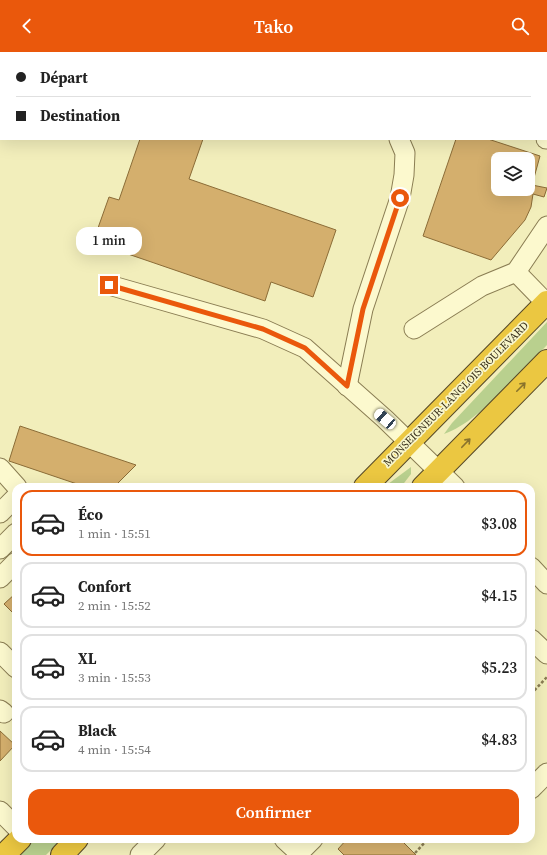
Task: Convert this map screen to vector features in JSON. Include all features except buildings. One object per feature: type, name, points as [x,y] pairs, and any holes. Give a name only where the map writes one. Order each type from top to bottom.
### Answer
[{"type":"highway","name":"MONSEIGNEUR-LANGLOIS BOULEVARD","points":[[369,483],[546,303]]},
{"type":"highway","points":[[427,483],[547,361]]},
{"type":"highway","points":[[4,855],[16,843]]},
{"type":"highway","points":[[62,855],[73,843]]},
{"type":"lane","points":[[347,386],[363,309],[400,198],[404,175],[405,153],[399,140]]},
{"type":"lane","points":[[414,329],[482,286],[516,272],[547,226]]},
{"type":"lane","points":[[516,272],[546,303]]},
{"type":"lane","points":[[109,285],[263,329],[305,348],[410,442],[451,483]]},
{"type":"lane","points":[[0,513],[12,501]]},
{"type":"lane","points":[[0,549],[12,537]]},
{"type":"lane","points":[[0,578],[12,566]]},
{"type":"lane","points":[[535,571],[547,584]]},
{"type":"lane","points":[[535,643],[547,654]]},
{"type":"lane","points":[[0,652],[12,664]]},
{"type":"lane","points":[[535,785],[547,773]]},
{"type":"lane","points":[[0,810],[12,823]]},
{"type":"lane","points":[[140,855],[152,843]]},
{"type":"lane","points":[[288,843],[298,854],[309,843]]},
{"type":"path","points":[[535,690],[547,677]]},
{"type":"path","points":[[415,853],[424,843]]},
{"type":"green space","points":[[547,322],[547,345],[485,408],[457,428],[444,434],[452,423]]},
{"type":"green space","points":[[411,467],[411,474],[404,483],[389,483]]},
{"type":"green space","points":[[31,843],[58,843],[46,855],[20,855]]},
{"type":"route","points":[[109,285],[263,329],[305,348],[347,386],[363,309],[400,198]]}]
